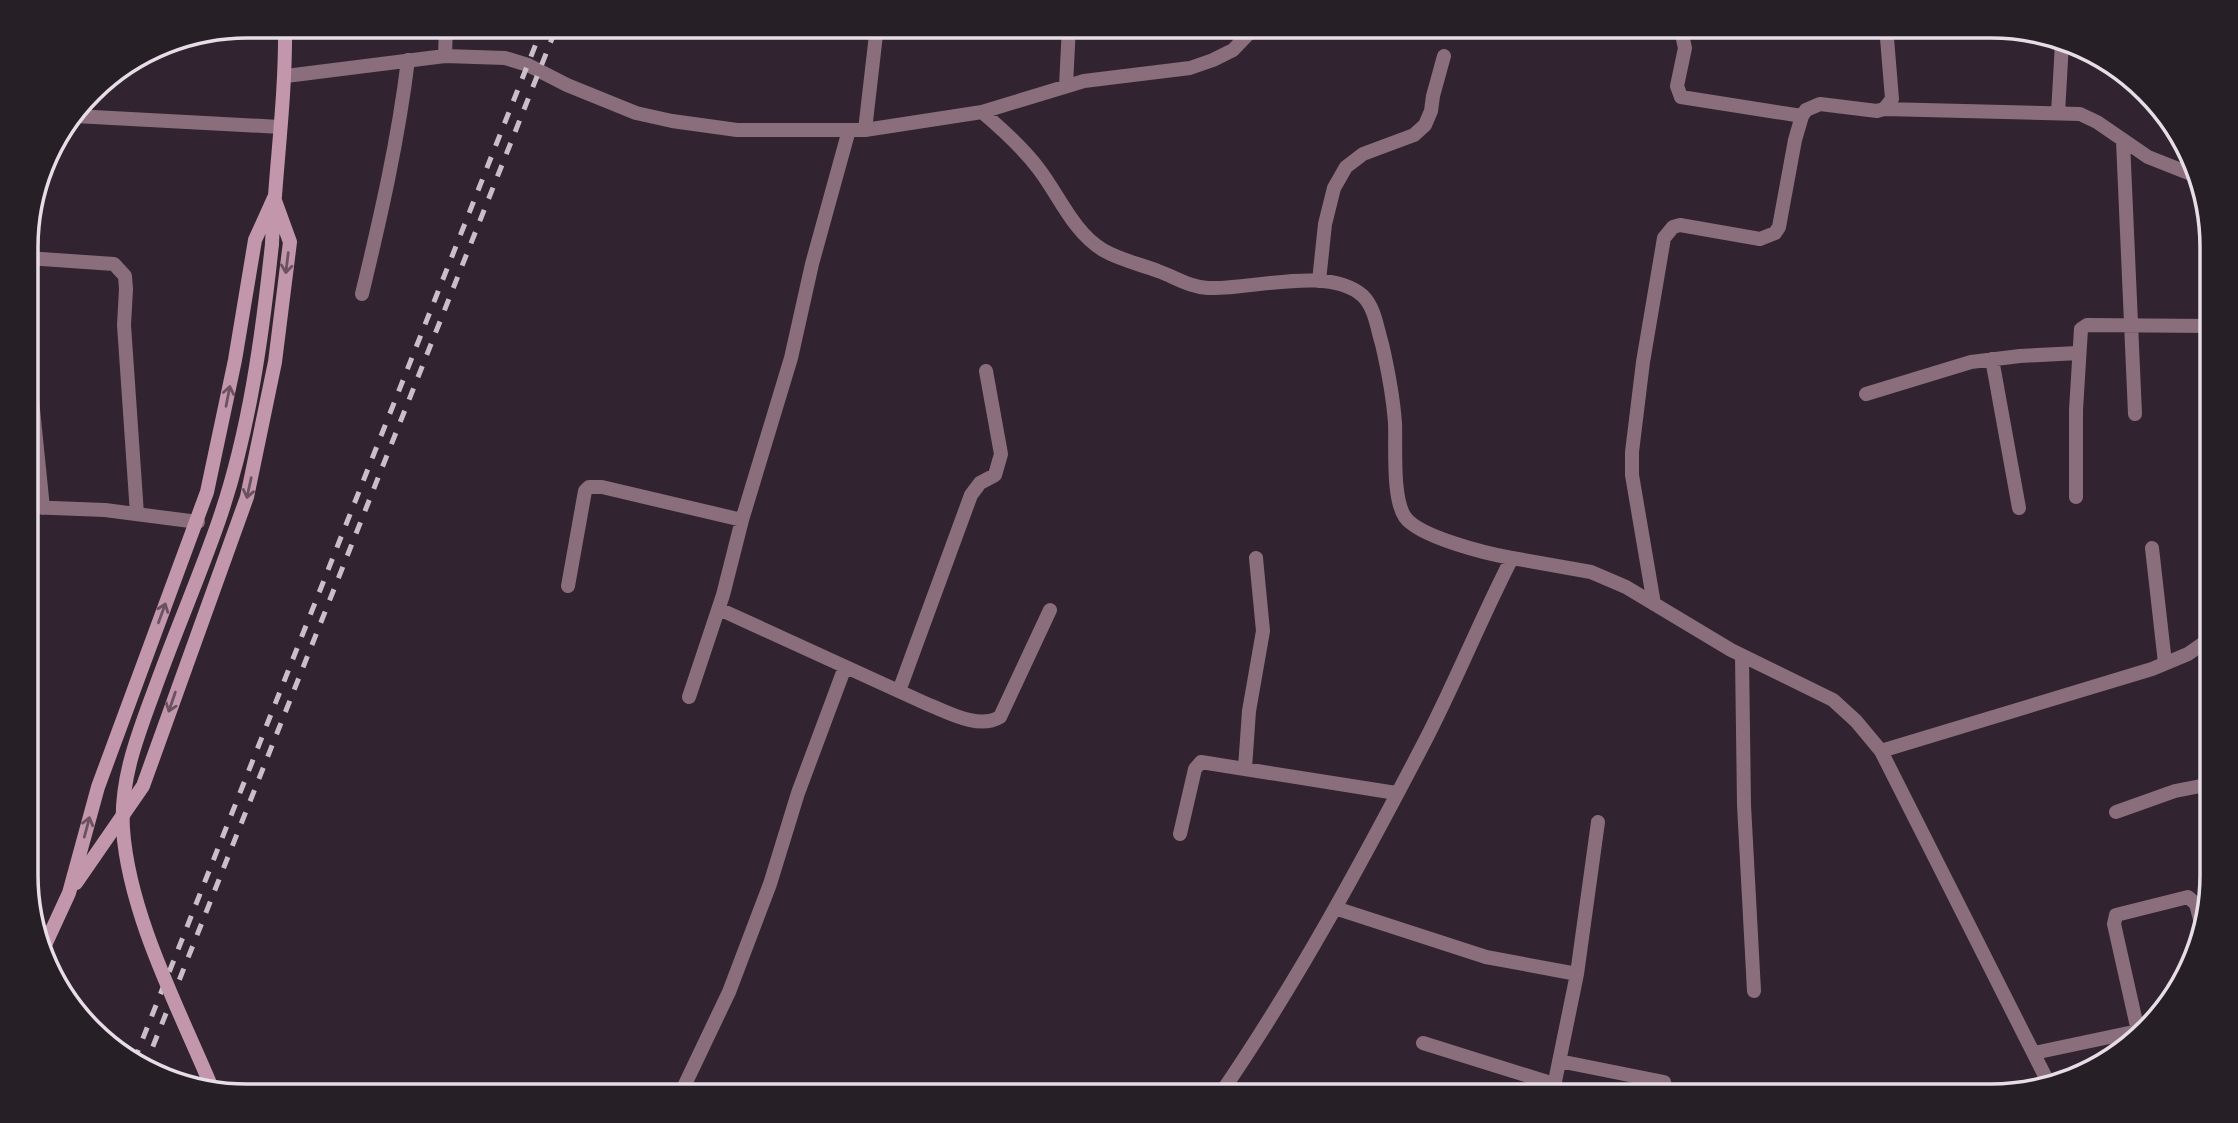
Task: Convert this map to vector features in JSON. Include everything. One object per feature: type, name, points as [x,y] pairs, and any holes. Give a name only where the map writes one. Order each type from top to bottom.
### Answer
[{"type":"main road","points":[[209,1080],[146,931],[125,850],[123,803],[127,771],[134,746],[217,524],[233,474],[250,402],[272,244],[286,76],[285,38]]},
{"type":"main road","points":[[49,937],[69,893],[98,787],[198,522],[218,449],[255,240],[274,198]]},
{"type":"main road","points":[[69,893],[143,786],[247,498],[275,362],[290,242],[274,198]]},
{"type":"street","points":[[445,56],[446,38]]},
{"type":"street","points":[[865,130],[876,38]]},
{"type":"street","points":[[1066,86],[1068,38]]},
{"type":"street","points":[[286,76],[445,56],[505,58],[528,65],[567,85],[636,113],[671,121],[737,130],[865,130],[982,112],[1084,81],[1189,68],[1233,50],[1244,38]]},
{"type":"street","points":[[1683,38],[1685,48],[1677,86],[1681,97],[1802,116]]},
{"type":"street","points":[[1884,108],[1892,99],[1893,93],[1887,38]]},
{"type":"street","points":[[2057,113],[2061,51]]},
{"type":"street","points":[[1319,281],[1325,224],[1334,188],[1346,167],[1363,154],[1413,135],[1425,125],[1432,111],[1433,96],[1444,56]]},
{"type":"street","points":[[362,294],[398,138],[408,60]]},
{"type":"street","points":[[1654,604],[1632,475],[1632,452],[1643,362],[1664,238],[1673,227],[1680,225],[1760,239],[1775,233],[1779,227],[1795,140],[1806,110],[1820,104],[1877,111],[1884,108],[2057,113],[2088,117],[2148,157],[2185,172]]},
{"type":"street","points":[[982,112],[1012,138],[1039,169],[1078,227],[1104,250],[1183,283],[1207,288],[1319,281],[1346,285],[1364,297],[1373,312],[1389,372],[1401,508],[1413,524],[1439,537],[1486,554],[1591,572],[1626,587],[1742,656],[1833,700],[1856,721],[1881,751],[2045,1076]]},
{"type":"street","points":[[85,117],[280,127]]},
{"type":"street","points":[[689,697],[719,609],[742,520],[791,358],[812,264],[849,130]]},
{"type":"street","points":[[2123,141],[2135,414]]},
{"type":"street","points":[[39,259],[114,264],[125,276],[124,325],[137,514]]},
{"type":"street","points":[[2076,497],[2079,332],[2084,326],[2200,326]]},
{"type":"street","points":[[1866,394],[1971,362],[2078,353]]},
{"type":"street","points":[[1992,359],[2019,508]]},
{"type":"street","points":[[899,691],[971,495],[980,482],[995,475],[998,469],[1000,454],[986,372]]},
{"type":"street","points":[[39,465],[43,508]]},
{"type":"street","points":[[568,586],[585,491],[589,487],[602,487],[742,520]]},
{"type":"street","points":[[39,508],[105,510],[198,522]]},
{"type":"street","points":[[2152,548],[2165,663]]},
{"type":"street","points":[[1245,768],[1250,711],[1263,631],[1256,558]]},
{"type":"street","points":[[1227,1084],[1335,908],[1425,740],[1512,558]]},
{"type":"street","points":[[719,609],[899,691],[959,716],[982,722],[1000,717],[1050,610]]},
{"type":"street","points":[[1881,751],[2099,687],[2188,654],[2200,646]]},
{"type":"street","points":[[1742,656],[1744,805],[1754,991]]},
{"type":"street","points":[[685,1084],[729,992],[770,884],[799,793],[845,667]]},
{"type":"street","points":[[1180,834],[1197,765],[1208,762],[1396,793]]},
{"type":"street","points":[[2116,812],[2175,791],[2200,786]]},
{"type":"street","points":[[1554,1084],[1577,974],[1598,822]]},
{"type":"street","points":[[2137,1024],[2114,924],[2116,915],[2188,897],[2197,908]]},
{"type":"street","points":[[1335,908],[1486,957],[1577,974]]},
{"type":"street","points":[[2034,1053],[2128,1033]]},
{"type":"street","points":[[1423,1043],[1536,1084]]},
{"type":"street","points":[[1559,1060],[1664,1082]]},
{"type":"railway","points":[[137,1053],[538,38]]},
{"type":"railway","points":[[148,1059],[552,38]]}]
